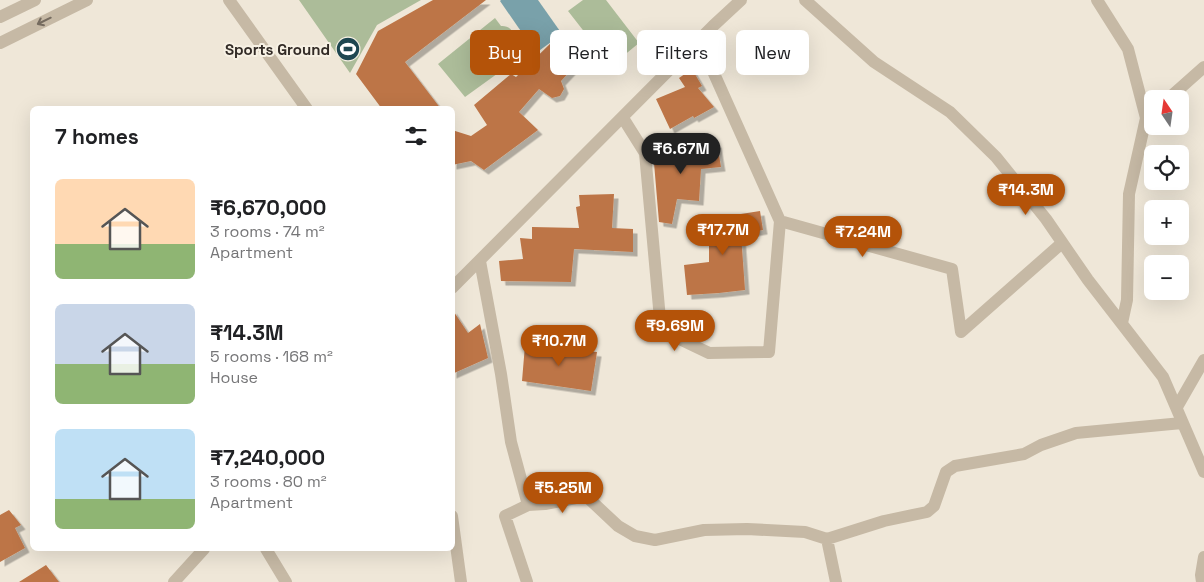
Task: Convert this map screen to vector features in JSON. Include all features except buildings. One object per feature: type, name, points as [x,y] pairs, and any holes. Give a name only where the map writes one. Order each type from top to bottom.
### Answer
[{"type":"street","points":[[0,17],[35,0]]},
{"type":"street","points":[[1,39],[87,0]]},
{"type":"street","points":[[230,0],[305,106]]},
{"type":"street","points":[[710,30],[742,0]]},
{"type":"street","points":[[805,0],[874,62],[950,112],[996,157],[1046,219],[1088,280],[1163,377],[1204,472]]},
{"type":"street","points":[[1097,0],[1128,49],[1144,100]]},
{"type":"street","points":[[1178,90],[1204,67]]},
{"type":"street","points":[[455,285],[665,75]]},
{"type":"street","points":[[623,118],[645,153],[661,330],[709,353],[769,352],[780,221],[715,75]]},
{"type":"street","points":[[1122,323],[1127,300],[1129,194],[1144,135]]},
{"type":"street","points":[[780,221],[952,269],[961,332],[1062,243]]},
{"type":"street","points":[[480,261],[501,374],[511,442],[528,505]]},
{"type":"street","points":[[1177,407],[1204,360]]},
{"type":"street","points":[[527,582],[504,516],[528,505],[545,504],[586,496],[618,526],[635,536],[655,540],[704,530],[747,529],[805,532],[827,539],[884,521],[927,512],[934,506],[946,472],[955,466],[1024,454],[1041,444],[1076,433],[1182,423]]},
{"type":"street","points":[[455,538],[461,582]]},
{"type":"street","points":[[827,539],[836,582]]},
{"type":"street","points":[[174,582],[202,551]]},
{"type":"street","points":[[267,551],[286,582]]},
{"type":"street","points":[[1200,580],[1204,557]]},
{"type":"green space","name":"Sports Ground","points":[[299,0],[421,0],[377,25],[350,73]]},
{"type":"green space","points":[[583,0],[606,0],[637,40],[637,45],[627,53],[627,30],[583,30],[568,11]]},
{"type":"green space","points":[[495,18],[501,26],[506,26],[511,30],[480,30]]},
{"type":"green space","points":[[470,38],[470,75],[495,75],[465,97],[438,64]]},
{"type":"water","points":[[538,0],[559,30],[550,30],[550,43],[540,50],[540,30],[520,30],[500,1]]},
{"type":"place","name":"Sports Ground","points":[[348,49]]}]
